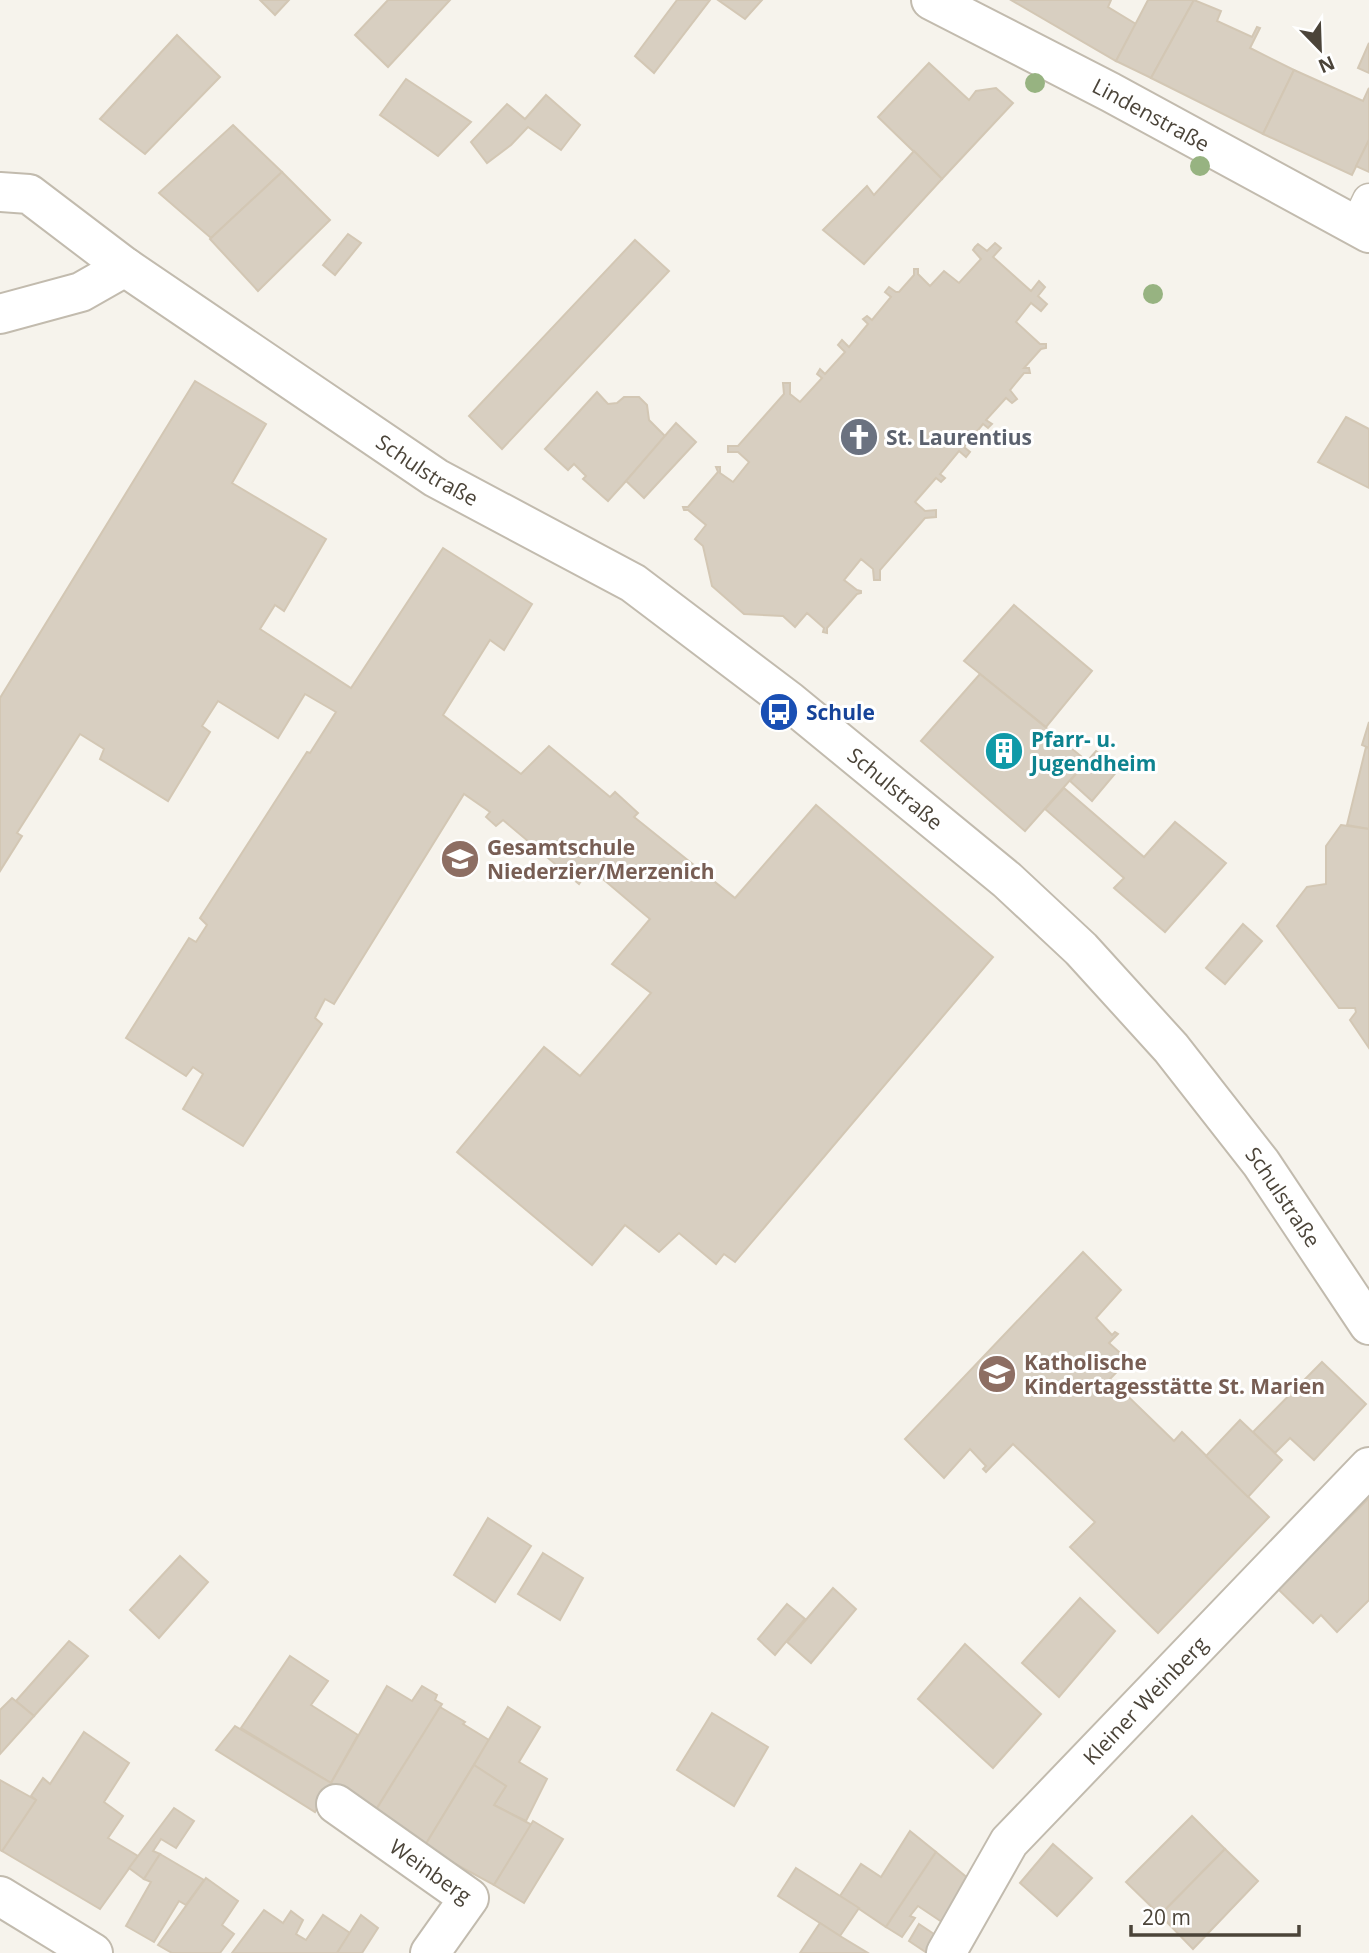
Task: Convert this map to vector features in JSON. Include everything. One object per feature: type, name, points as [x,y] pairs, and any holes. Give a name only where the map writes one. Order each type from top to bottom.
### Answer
[{"type":"street","name":"Lindenstraße","points":[[931,0],[1129,103],[1365,220]]},
{"type":"street","name":"Schulstraße","points":[[0,192],[29,194],[125,267],[436,478],[633,583],[789,701],[1007,880],[1081,949],[1171,1048],[1261,1163],[1369,1325]]},
{"type":"street","points":[[0,314],[81,292],[125,267]]},
{"type":"street","name":"Kleiner Weinberg","points":[[946,1953],[1009,1842],[1369,1467]]},
{"type":"street","name":"Weinberg","points":[[336,1804],[469,1898],[430,1953]]},
{"type":"street","points":[[0,1896],[93,1953]]},
{"type":"building","points":[[260,0],[289,0],[275,15]]},
{"type":"building","points":[[388,0],[450,0],[388,67],[355,35]]},
{"type":"building","points":[[677,0],[710,0],[654,73],[635,56]]},
{"type":"building","points":[[718,0],[762,0],[745,19]]},
{"type":"building","points":[[1011,0],[1111,0],[1108,7],[1136,24],[1116,61]]},
{"type":"building","points":[[1148,0],[1194,0],[1151,78],[1116,61]]},
{"type":"building","points":[[1194,0],[1221,11],[1217,21],[1252,37],[1257,27],[1260,28],[1250,48],[1294,70],[1263,134],[1151,78]]},
{"type":"building","points":[[177,35],[220,77],[145,154],[100,119]]},
{"type":"building","points":[[1369,43],[1369,73],[1358,68]]},
{"type":"building","points":[[929,63],[969,100],[976,91],[996,88],[1013,103],[942,179],[878,117]]},
{"type":"building","points":[[1294,70],[1363,101],[1369,88],[1369,140],[1352,175],[1263,134]]},
{"type":"building","points":[[406,79],[471,122],[438,156],[380,115]]},
{"type":"building","points":[[546,95],[580,125],[561,150],[528,127],[511,145],[487,163],[471,142],[507,104],[525,119]]},
{"type":"building","points":[[233,125],[282,172],[211,238],[159,193]]},
{"type":"building","points":[[1369,140],[1369,172],[1356,166]]},
{"type":"building","points":[[914,151],[942,179],[864,264],[823,230],[867,186],[874,195]]},
{"type":"building","points":[[282,172],[330,220],[258,291],[210,239]]},
{"type":"building","points":[[348,234],[361,243],[335,275],[323,265]]},
{"type":"building","points":[[635,240],[669,271],[502,449],[469,416]]},
{"type":"building","name":"St. Laurentius","points":[[995,243],[1001,248],[993,257],[1031,291],[1039,281],[1045,287],[1038,296],[1047,304],[1041,311],[1031,303],[1016,322],[1040,344],[1046,344],[1046,348],[1041,349],[1024,368],[1029,368],[1030,373],[1024,373],[1010,390],[1017,399],[1012,403],[1006,398],[986,420],[992,424],[988,428],[983,424],[964,447],[970,452],[966,457],[959,451],[940,474],[945,478],[941,482],[936,478],[915,502],[925,511],[936,510],[936,517],[925,518],[880,570],[880,580],[874,580],[873,569],[861,559],[844,580],[861,593],[857,594],[827,628],[827,633],[823,632],[824,628],[807,613],[795,627],[783,616],[744,614],[712,586],[703,546],[695,539],[706,525],[683,507],[688,507],[718,472],[716,467],[720,467],[720,473],[733,482],[749,462],[738,452],[728,452],[728,446],[738,446],[784,394],[783,383],[790,383],[790,394],[800,402],[822,378],[817,374],[820,369],[825,374],[845,352],[838,345],[842,340],[849,347],[868,324],[863,319],[867,316],[872,320],[891,297],[885,292],[889,287],[899,292],[914,275],[914,269],[918,269],[918,274],[930,286],[944,271],[959,283],[981,259],[973,250],[975,247],[978,244],[987,251]]},
{"type":"building","points":[[195,381],[266,424],[232,483],[326,539],[284,611],[275,605],[260,629],[351,688],[443,548],[532,604],[504,650],[490,640],[443,715],[521,774],[549,746],[610,797],[615,792],[638,813],[634,817],[735,898],[816,805],[993,957],[735,1262],[724,1254],[716,1264],[679,1233],[659,1252],[625,1225],[592,1265],[457,1152],[544,1047],[580,1076],[651,993],[612,964],[650,919],[590,868],[579,884],[503,820],[496,826],[486,817],[490,812],[464,794],[334,1004],[325,999],[315,1018],[322,1024],[243,1146],[183,1109],[203,1074],[193,1067],[186,1076],[126,1038],[189,938],[196,942],[207,925],[200,918],[307,752],[310,753],[336,712],[305,694],[278,738],[218,701],[202,726],[210,732],[168,801],[100,759],[104,749],[80,734],[17,833],[22,836],[0,871],[0,698]]},
{"type":"building","points":[[597,392],[608,404],[617,403],[624,397],[639,397],[647,405],[649,420],[666,437],[608,501],[583,479],[586,476],[574,464],[568,470],[545,449]]},
{"type":"building","points":[[1346,417],[1369,429],[1369,488],[1318,462]]},
{"type":"building","points":[[676,423],[696,442],[644,498],[626,481]]},
{"type":"building","points":[[1014,605],[1092,671],[1046,727],[964,661]]},
{"type":"building","name":"Pfarr- u. Jugendheim","points":[[980,674],[1087,761],[1025,831],[921,741]]},
{"type":"building","points":[[1369,722],[1369,748],[1362,745]]},
{"type":"building","points":[[1366,747],[1369,748],[1369,829],[1347,825]]},
{"type":"building","points":[[1096,751],[1119,769],[1092,801],[1070,781]]},
{"type":"building","points":[[1064,788],[1144,857],[1175,822],[1226,863],[1165,932],[1114,888],[1124,878],[1045,809]]},
{"type":"building","points":[[1341,825],[1369,829],[1369,1048],[1350,1020],[1356,1012],[1355,1008],[1339,1008],[1277,926],[1307,887],[1326,884],[1326,846]]},
{"type":"building","points":[[1243,924],[1262,941],[1225,984],[1206,968]]},
{"type":"building","points":[[1083,1252],[1121,1290],[1096,1318],[1112,1335],[1115,1332],[1118,1334],[1109,1343],[1128,1360],[1110,1379],[1174,1441],[1182,1432],[1269,1517],[1158,1633],[1070,1547],[1095,1522],[1013,1444],[986,1472],[983,1469],[986,1466],[970,1449],[944,1478],[905,1439]]},
{"type":"building","points":[[1322,1362],[1366,1404],[1314,1460],[1290,1438],[1275,1453],[1253,1432]]},
{"type":"building","points":[[1240,1420],[1282,1460],[1248,1497],[1206,1456]]},
{"type":"building","points":[[1369,1498],[1369,1600],[1337,1632],[1321,1615],[1313,1623],[1278,1589]]},
{"type":"building","points":[[488,1518],[531,1546],[495,1602],[454,1575]]},
{"type":"building","points":[[543,1553],[583,1578],[560,1620],[518,1594]]},
{"type":"building","points":[[180,1556],[208,1582],[159,1638],[130,1610]]},
{"type":"building","points":[[833,1588],[856,1609],[811,1663],[787,1642]]},
{"type":"building","points":[[1080,1598],[1115,1631],[1059,1697],[1022,1663]]},
{"type":"building","points":[[787,1604],[805,1619],[775,1655],[758,1639]]},
{"type":"building","points":[[69,1641],[88,1656],[34,1716],[16,1701]]},
{"type":"building","points":[[965,1644],[1041,1714],[993,1768],[918,1699]]},
{"type":"building","points":[[290,1656],[328,1681],[311,1705],[358,1735],[331,1783],[241,1728]]},
{"type":"building","points":[[387,1686],[412,1701],[422,1686],[437,1695],[435,1700],[442,1704],[374,1813],[331,1783]]},
{"type":"building","points":[[12,1698],[34,1716],[0,1754],[0,1710]]},
{"type":"building","points":[[440,1707],[489,1740],[424,1847],[374,1813]]},
{"type":"building","points":[[508,1707],[540,1727],[519,1762],[547,1779],[526,1821],[494,1805],[506,1786],[474,1765]]},
{"type":"building","points":[[712,1713],[768,1747],[734,1806],[677,1770]]},
{"type":"building","points":[[235,1726],[331,1783],[315,1812],[216,1750]]},
{"type":"building","points":[[84,1732],[129,1763],[104,1802],[123,1816],[108,1838],[138,1856],[100,1909],[2,1851],[36,1800],[31,1796],[43,1778],[50,1784]]},
{"type":"building","points":[[474,1765],[506,1786],[494,1805],[532,1825],[494,1885],[424,1847]]},
{"type":"building","points":[[0,1780],[36,1800],[2,1851],[0,1850]]},
{"type":"building","points":[[174,1808],[194,1821],[176,1848],[161,1839],[153,1851],[160,1854],[144,1879],[129,1868]]},
{"type":"building","points":[[1192,1816],[1225,1849],[1160,1915],[1126,1882]]},
{"type":"building","points":[[533,1821],[563,1839],[524,1903],[494,1885]]},
{"type":"building","points":[[910,1831],[936,1852],[886,1927],[840,1896],[861,1864],[881,1877]]},
{"type":"building","points":[[1053,1844],[1092,1878],[1057,1916],[1020,1883]]},
{"type":"building","points":[[1225,1849],[1258,1881],[1193,1949],[1160,1915]]},
{"type":"building","points":[[936,1852],[975,1884],[951,1928],[918,1906],[910,1916],[915,1918],[902,1937],[886,1927]]},
{"type":"building","points":[[160,1854],[204,1880],[186,1905],[179,1901],[154,1942],[126,1926],[151,1882],[144,1879]]},
{"type":"building","points":[[796,1868],[859,1908],[840,1936],[778,1896]]},
{"type":"building","points":[[206,1878],[238,1901],[222,1925],[234,1934],[220,1953],[172,1953],[158,1945]]},
{"type":"building","points":[[264,1910],[283,1923],[291,1911],[303,1920],[296,1934],[306,1940],[323,1915],[350,1933],[337,1953],[232,1953]]},
{"type":"building","points":[[361,1915],[378,1928],[362,1953],[337,1953]]},
{"type":"building","points":[[820,1923],[840,1936],[868,1953],[800,1953]]},
{"type":"building","points":[[919,1924],[943,1940],[936,1953],[927,1953],[909,1941]]},
{"type":"place","name":"St. Laurentius","points":[[859,437]]},
{"type":"place","name":"Schule","points":[[779,712]]},
{"type":"place","name":"Pfarr- u. Jugendheim","points":[[1004,751]]},
{"type":"place","name":"Gesamtschule Niederzier/Merzenich","points":[[460,859]]},
{"type":"place","name":"Katholische Kindertagesstätte St. Marien","points":[[997,1374]]}]
